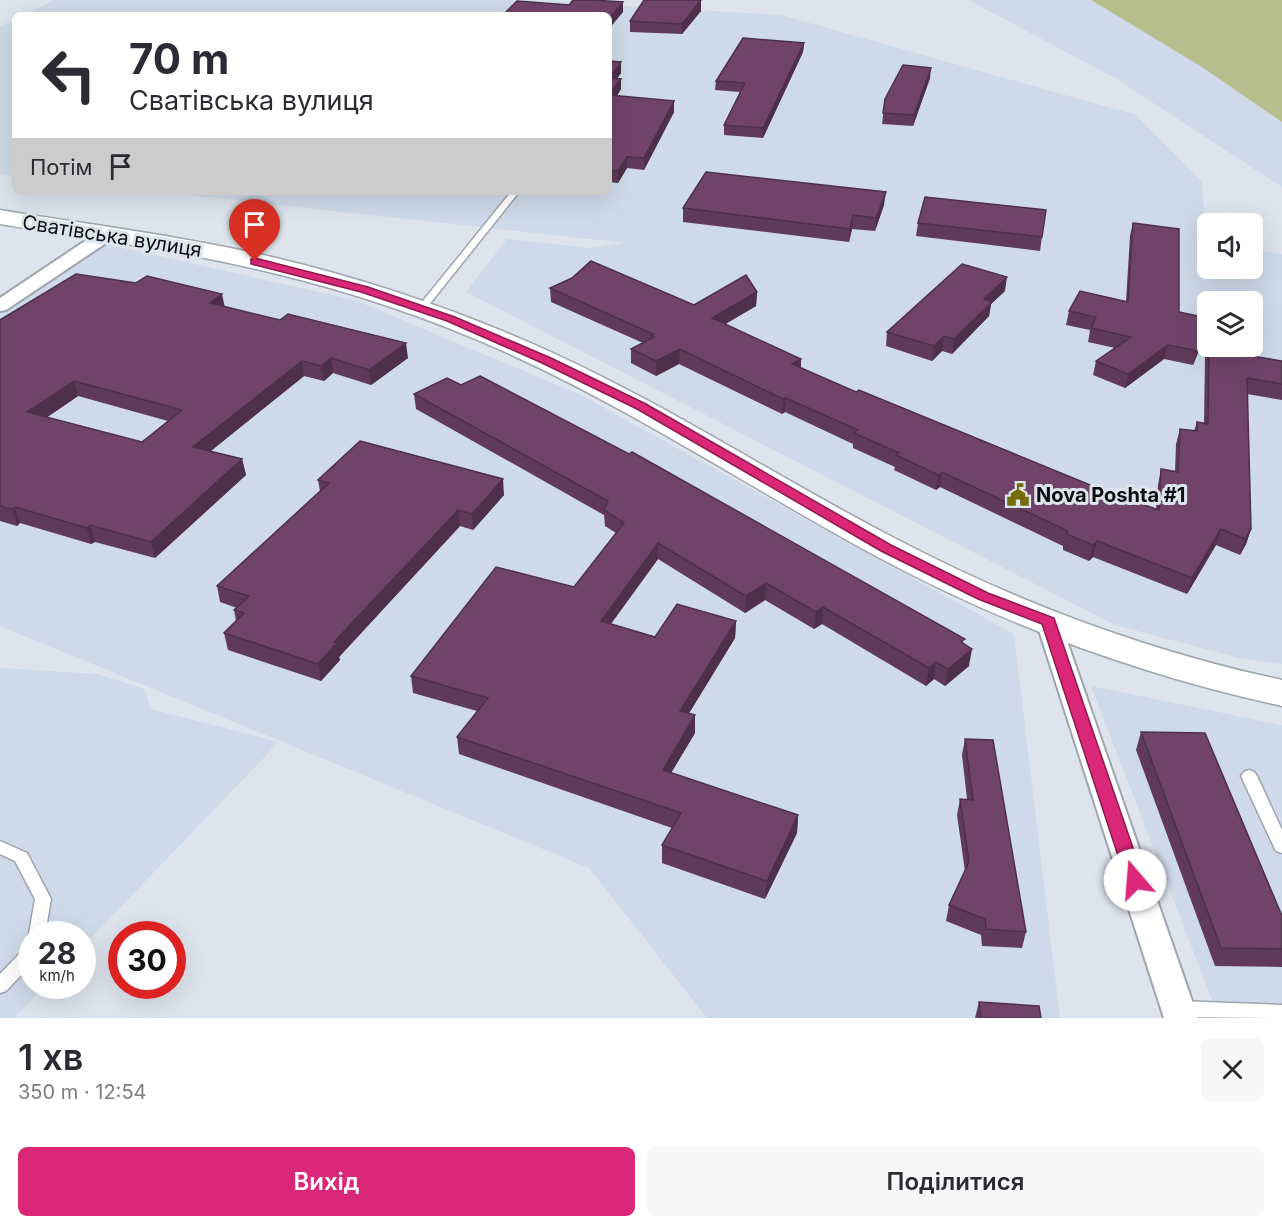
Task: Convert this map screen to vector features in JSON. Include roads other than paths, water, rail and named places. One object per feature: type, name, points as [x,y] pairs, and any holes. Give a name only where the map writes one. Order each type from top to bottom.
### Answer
[{"type":"main road","name":"Сватівська вулиця","points":[[0,217],[232,256],[365,290],[451,319],[546,360],[642,406],[886,548],[983,596],[1138,656],[1282,693]]},
{"type":"street","points":[[0,306],[106,235]]},
{"type":"street","points":[[1048,621],[1180,1014]]},
{"type":"lane","points":[[421,309],[513,195]]},
{"type":"lane","points":[[1249,776],[1282,847]]},
{"type":"lane","points":[[0,847],[21,856],[42,899],[39,921]]},
{"type":"lane","points":[[0,986],[18,967]]},
{"type":"lane","points":[[1180,1014],[1282,1013]]},
{"type":"place","name":"Nova Poshta #1","points":[[1018,495]]}]
